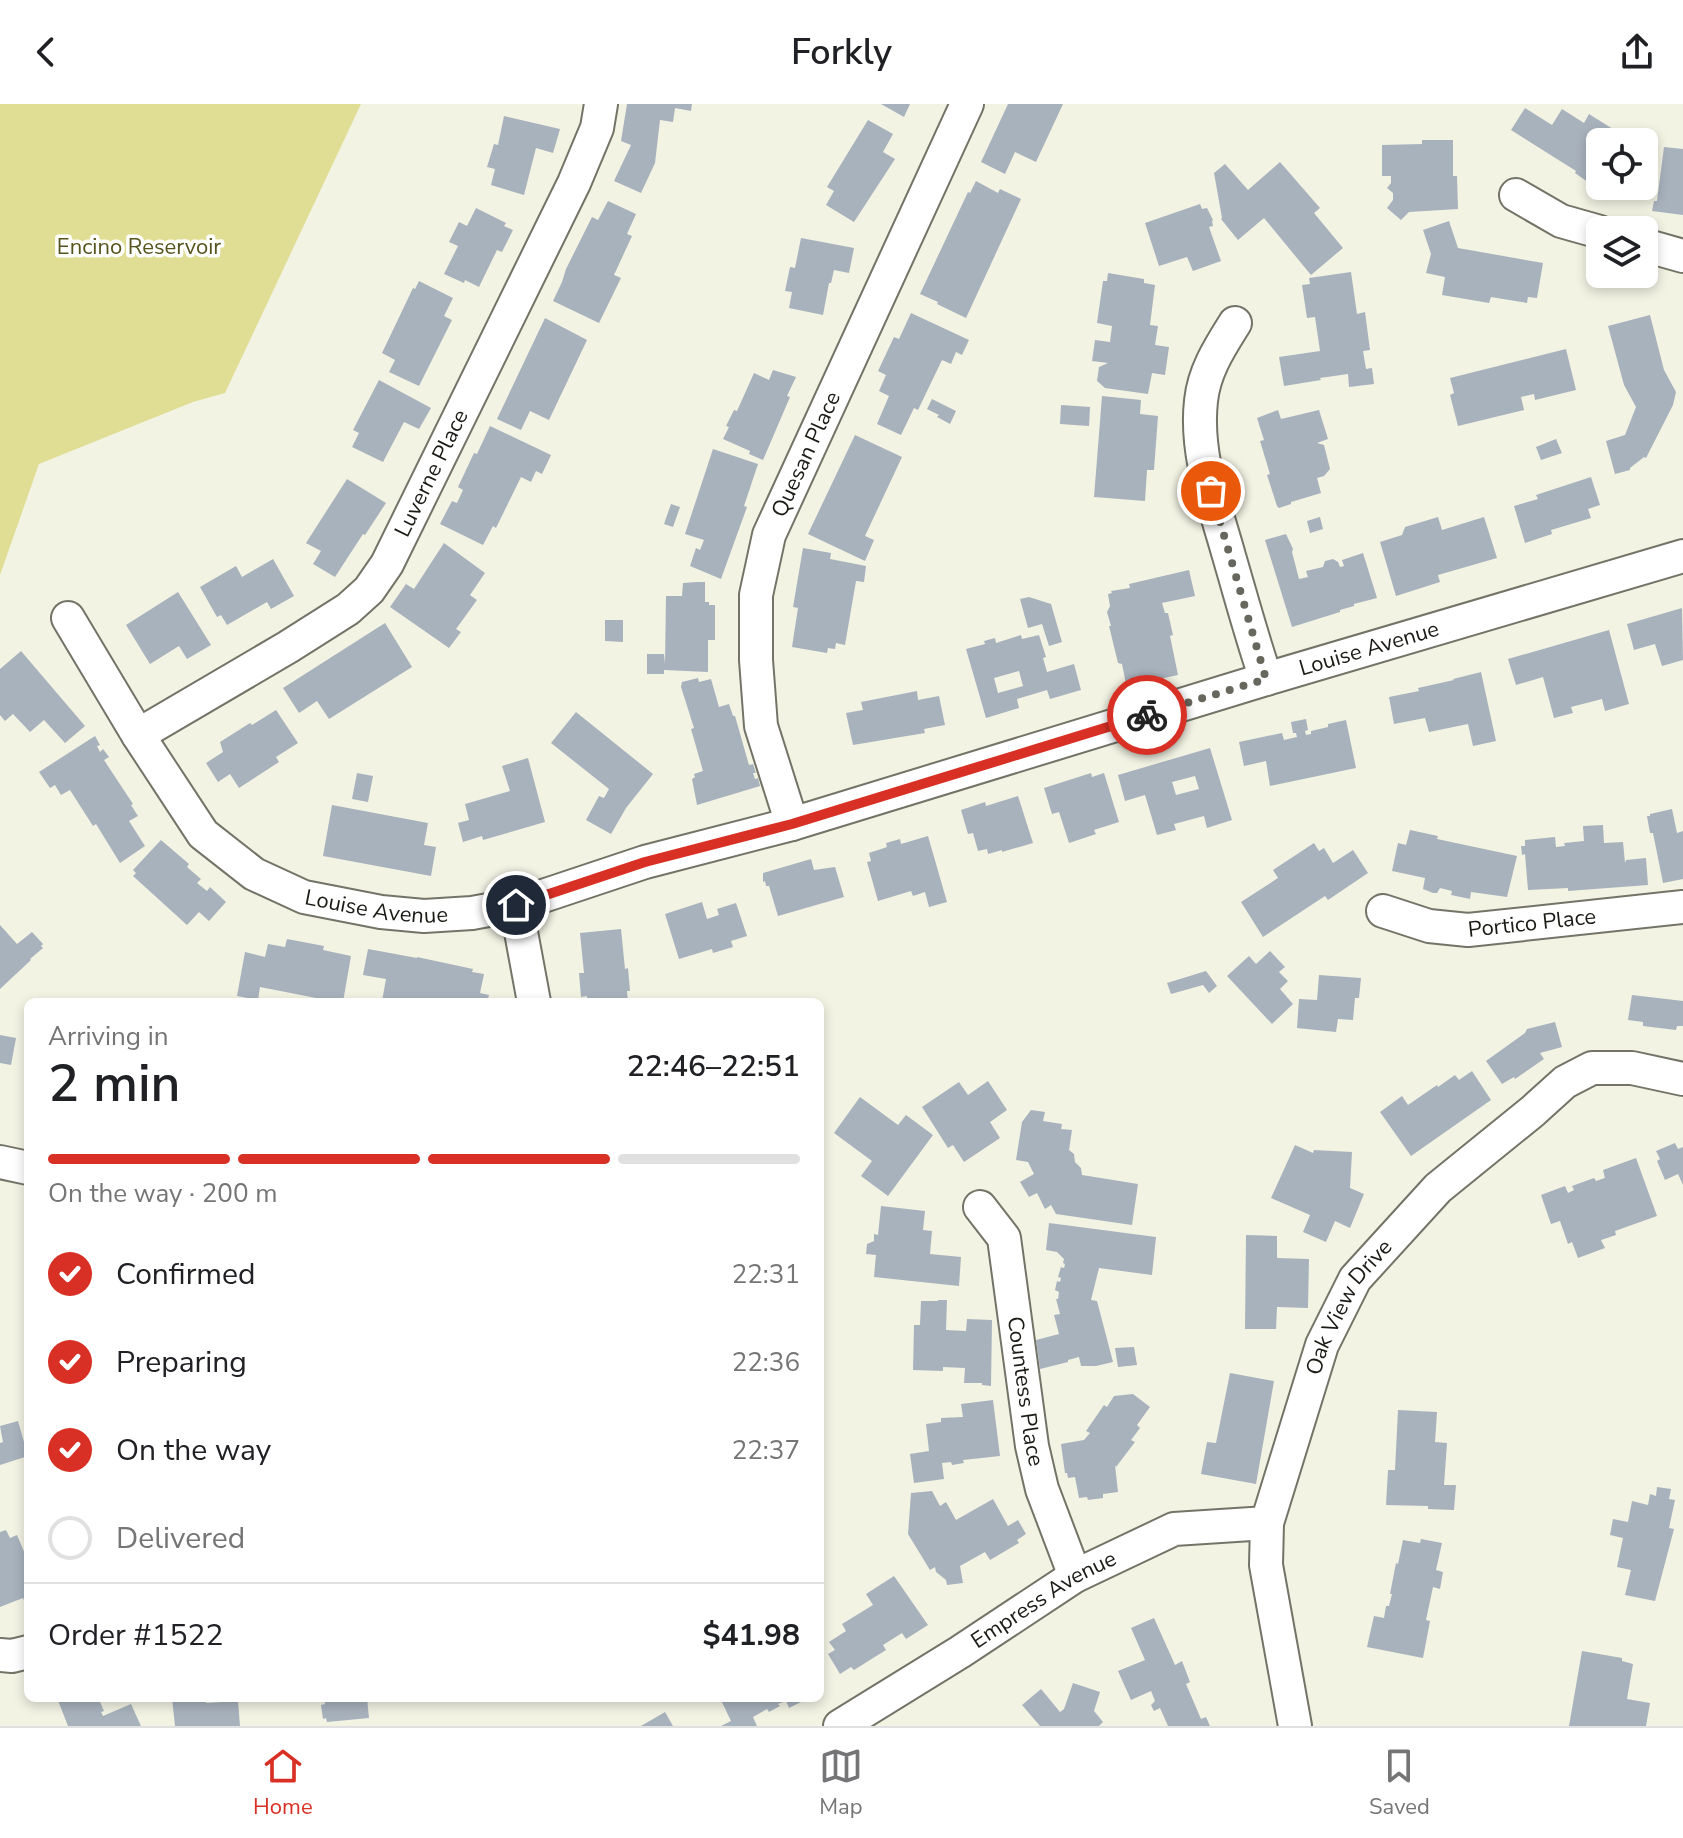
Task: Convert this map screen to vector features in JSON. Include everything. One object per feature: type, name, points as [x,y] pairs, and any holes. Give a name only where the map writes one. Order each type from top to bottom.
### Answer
[{"type":"street","name":"Luverne Place","points":[[138,735],[348,609],[369,590],[387,564],[574,183],[597,128],[601,104]]},
{"type":"street","name":"Quesan Place","points":[[792,824],[761,726],[756,595],[769,535],[967,104]]},
{"type":"street","points":[[1516,195],[1561,221],[1586,228]]},
{"type":"street","points":[[1658,249],[1683,256]]},
{"type":"street","points":[[1235,323],[1205,380],[1201,401],[1201,452],[1266,679]]},
{"type":"street","name":"Louise Avenue","points":[[68,618],[138,735],[203,834],[254,874],[304,897],[381,912],[424,916],[472,913],[516,905],[645,862],[792,824],[1683,556]]},
{"type":"street","points":[[516,905],[533,998]]},
{"type":"street","name":"Portico Place","points":[[1383,911],[1429,926],[1468,930],[1683,907]]},
{"type":"street","name":"Oak View Drive","points":[[1295,1726],[1266,1565],[1267,1523],[1322,1345],[1355,1279],[1438,1188],[1565,1082],[1592,1068],[1632,1068],[1683,1079]]},
{"type":"street","points":[[0,1162],[24,1167]]},
{"type":"street","name":"Countess Place","points":[[980,1207],[1004,1238],[1032,1446],[1042,1489],[1075,1576]]},
{"type":"street","name":"Empress Avenue","points":[[840,1726],[1075,1576],[1174,1529],[1267,1523]]},
{"type":"street","points":[[0,1655],[24,1653]]},
{"type":"green space","name":"Encino Reservoir","points":[[0,104],[361,104],[225,393],[193,402],[39,464],[0,575]]},
{"type":"building","points":[[627,104],[692,104],[691,111],[675,108],[673,122],[660,120],[655,163],[641,193],[614,181],[631,145],[621,141]]},
{"type":"building","points":[[881,104],[910,104],[904,117]]},
{"type":"building","points":[[1008,104],[1063,104],[1036,162],[1015,152],[1005,174],[981,162]]},
{"type":"building","points":[[1525,108],[1552,125],[1562,109],[1584,123],[1589,114],[1611,128],[1586,128],[1586,181],[1576,171],[1511,130]]},
{"type":"building","points":[[504,116],[560,129],[553,153],[536,148],[524,195],[491,185],[495,169],[487,167],[494,144],[498,145]]},
{"type":"building","points":[[868,120],[893,134],[883,152],[895,159],[854,222],[826,205],[834,191],[827,187]]},
{"type":"building","points":[[1422,140],[1453,140],[1453,176],[1457,176],[1458,209],[1409,212],[1401,220],[1387,208],[1393,200],[1393,193],[1387,188],[1391,176],[1382,176],[1382,145],[1422,144]]},
{"type":"building","points":[[1664,147],[1683,149],[1683,215],[1652,211],[1658,193]]},
{"type":"building","points":[[1280,162],[1320,208],[1314,213],[1343,248],[1311,275],[1264,218],[1238,240],[1221,219],[1214,173],[1225,164],[1248,190]]},
{"type":"building","points":[[976,181],[998,193],[1000,189],[1021,199],[966,318],[920,294]]},
{"type":"building","points":[[608,201],[636,214],[627,234],[632,236],[614,275],[621,278],[599,323],[553,301],[592,217],[598,220]]},
{"type":"building","points":[[1200,204],[1202,209],[1207,208],[1213,220],[1213,226],[1209,227],[1221,261],[1193,271],[1187,257],[1159,266],[1145,223]]},
{"type":"building","points":[[476,208],[506,223],[504,226],[513,230],[502,252],[497,250],[479,287],[444,274],[458,246],[449,242],[459,222],[467,226]]},
{"type":"building","points":[[1449,221],[1458,248],[1543,263],[1537,298],[1528,297],[1527,303],[1491,297],[1489,303],[1442,295],[1445,277],[1426,273],[1431,254],[1423,230]]},
{"type":"building","points":[[801,238],[854,248],[849,273],[834,270],[823,315],[789,308],[792,292],[785,291],[790,267],[795,268]]},
{"type":"building","points":[[1351,272],[1357,314],[1365,312],[1370,350],[1363,351],[1366,369],[1372,368],[1374,384],[1349,387],[1348,374],[1284,386],[1279,357],[1320,351],[1315,317],[1307,318],[1302,285],[1310,284],[1309,278]]},
{"type":"building","points":[[1108,273],[1144,279],[1144,283],[1155,285],[1150,325],[1158,326],[1155,345],[1169,347],[1165,375],[1152,373],[1148,394],[1105,388],[1097,381],[1099,367],[1108,363],[1092,361],[1095,340],[1110,342],[1112,326],[1097,323],[1103,281],[1107,281]]},
{"type":"building","points":[[419,281],[453,298],[444,316],[452,320],[419,386],[389,372],[395,360],[382,353]]},
{"type":"building","points":[[911,313],[969,340],[962,355],[956,352],[951,364],[942,360],[918,410],[914,408],[901,435],[877,424],[889,396],[879,391],[886,375],[878,371],[894,337],[899,339]]},
{"type":"building","points":[[1650,315],[1664,370],[1676,392],[1673,405],[1646,458],[1630,470],[1615,474],[1606,441],[1625,435],[1636,407],[1624,385],[1608,326]]},
{"type":"building","points":[[545,318],[587,340],[549,420],[530,411],[521,430],[497,419]]},
{"type":"building","points":[[1566,349],[1576,390],[1535,400],[1534,394],[1521,397],[1524,410],[1458,426],[1450,395],[1454,393],[1450,378]]},
{"type":"building","points":[[773,370],[796,377],[763,460],[723,439],[729,427],[726,426],[734,410],[737,411],[754,373],[769,380]]},
{"type":"building","points":[[379,380],[431,408],[419,429],[404,422],[383,462],[352,447],[359,433],[353,430]]},
{"type":"building","points":[[1102,396],[1141,400],[1140,414],[1158,416],[1154,470],[1147,470],[1145,501],[1094,497]]},
{"type":"building","points":[[932,399],[956,411],[950,424],[927,409]]},
{"type":"building","points":[[1061,405],[1090,407],[1089,426],[1060,424]]},
{"type":"building","points":[[1278,410],[1281,419],[1319,410],[1328,439],[1317,443],[1324,445],[1330,469],[1317,478],[1321,493],[1279,508],[1267,475],[1270,474],[1257,418]]},
{"type":"building","points":[[490,426],[551,455],[542,474],[536,471],[531,482],[521,477],[496,528],[493,526],[483,545],[440,524],[452,501],[457,503],[463,490],[458,487]]},
{"type":"building","points":[[855,435],[902,457],[865,536],[874,540],[865,561],[808,534]]},
{"type":"building","points":[[1556,439],[1562,453],[1541,460],[1536,447]]},
{"type":"building","points":[[713,449],[758,464],[744,506],[747,507],[721,579],[690,566],[696,548],[700,550],[704,540],[685,534]]},
{"type":"building","points":[[1591,477],[1600,505],[1588,509],[1591,518],[1551,530],[1552,534],[1525,543],[1514,506],[1538,499],[1536,495]]},
{"type":"building","points":[[347,479],[386,503],[335,577],[313,564],[321,551],[306,543]]},
{"type":"building","points":[[671,504],[680,507],[673,527],[664,524]]},
{"type":"building","points":[[1320,517],[1323,529],[1310,533],[1307,521]]},
{"type":"building","points":[[1438,517],[1442,530],[1484,517],[1497,558],[1438,575],[1440,582],[1396,596],[1380,542],[1402,535],[1405,527]]},
{"type":"building","points":[[1286,534],[1293,549],[1299,579],[1308,577],[1306,571],[1323,567],[1325,561],[1333,559],[1340,567],[1344,566],[1342,560],[1363,553],[1377,598],[1292,627],[1265,540]]},
{"type":"building","points":[[444,543],[485,573],[470,595],[477,600],[456,629],[461,632],[449,648],[390,607],[406,584],[414,589]]},
{"type":"building","points":[[803,548],[831,553],[830,559],[866,566],[864,582],[856,581],[845,645],[836,643],[835,649],[828,648],[827,653],[792,647],[798,608],[793,607]]},
{"type":"building","points":[[273,559],[294,596],[271,609],[267,602],[227,625],[221,615],[217,617],[200,587],[236,566],[242,577]]},
{"type":"building","points":[[1189,570],[1195,596],[1162,603],[1165,613],[1168,613],[1173,635],[1170,636],[1178,675],[1126,684],[1109,626],[1108,594],[1130,588],[1129,584]]},
{"type":"building","points":[[705,582],[705,602],[715,605],[715,640],[708,640],[708,672],[664,670],[664,674],[647,674],[647,654],[664,654],[665,664],[666,596],[682,596],[683,583]]},
{"type":"building","points":[[178,592],[211,645],[187,659],[179,646],[150,664],[126,625]]},
{"type":"building","points":[[1029,597],[1051,604],[1062,642],[1049,646],[1042,624],[1028,628],[1020,599]]},
{"type":"building","points":[[1682,608],[1683,660],[1662,666],[1655,644],[1634,650],[1627,624]]},
{"type":"building","points":[[605,620],[623,620],[623,642],[605,641]]},
{"type":"building","points":[[385,623],[412,667],[329,719],[317,701],[299,713],[283,688]]},
{"type":"building","points":[[1609,630],[1629,704],[1605,711],[1602,699],[1571,707],[1573,713],[1554,718],[1543,677],[1516,685],[1508,659]]},
{"type":"building","points":[[1021,635],[1022,639],[1039,635],[1047,672],[1074,664],[1081,690],[1050,699],[1047,690],[1017,699],[1019,708],[986,718],[966,649],[995,638],[996,643]],"holes":[[[1019,671],[1023,686],[998,693],[994,678]]]},
{"type":"building","points":[[21,651],[85,726],[65,743],[44,720],[30,732],[13,714],[5,721],[0,715],[0,669]]},
{"type":"building","points":[[1481,672],[1496,741],[1473,746],[1468,724],[1429,732],[1425,718],[1394,724],[1389,697]]},
{"type":"building","points":[[698,678],[699,682],[711,679],[719,707],[729,704],[749,765],[753,764],[756,773],[753,773],[760,786],[697,805],[692,779],[694,774],[703,771],[681,687],[682,682]]},
{"type":"building","points":[[917,691],[918,700],[939,696],[945,725],[924,729],[925,733],[853,745],[846,713],[863,710],[861,702]]},
{"type":"building","points":[[276,710],[298,743],[276,757],[279,762],[239,788],[230,774],[218,782],[206,763],[223,752],[220,742]]},
{"type":"building","points":[[576,712],[653,774],[626,808],[611,834],[586,820],[599,796],[604,798],[609,789],[551,743]]},
{"type":"building","points":[[1306,719],[1306,735],[1328,727],[1328,724],[1346,720],[1356,768],[1270,786],[1266,761],[1244,766],[1239,742],[1282,733],[1284,740],[1297,737],[1291,722]]},
{"type":"building","points":[[95,736],[100,752],[103,749],[109,757],[104,760],[133,804],[138,816],[129,821],[145,846],[120,863],[70,790],[61,795],[55,785],[50,788],[39,772]]},
{"type":"building","points":[[1210,748],[1232,820],[1207,828],[1204,816],[1174,824],[1176,830],[1157,835],[1145,795],[1125,801],[1118,775]],"holes":[[[1195,776],[1199,789],[1176,795],[1172,782]]]},
{"type":"building","points":[[528,758],[545,822],[483,840],[482,836],[463,842],[458,823],[469,820],[465,804],[510,791],[502,766]]},
{"type":"building","points":[[357,773],[373,776],[368,802],[352,799]]},
{"type":"building","points":[[1091,773],[1092,777],[1104,773],[1119,822],[1069,843],[1059,812],[1052,814],[1044,788]]},
{"type":"building","points":[[1018,796],[1033,843],[1002,852],[988,854],[987,849],[978,851],[973,833],[968,834],[961,810]]},
{"type":"building","points":[[332,805],[428,823],[424,845],[436,847],[431,876],[323,856]]},
{"type":"building","points":[[1672,809],[1677,833],[1683,831],[1683,879],[1663,883],[1647,816]]},
{"type":"building","points":[[1603,825],[1604,843],[1623,842],[1625,863],[1626,860],[1646,858],[1648,885],[1568,891],[1568,888],[1528,890],[1525,854],[1522,855],[1521,846],[1525,846],[1525,840],[1555,837],[1556,847],[1565,846],[1564,843],[1584,841],[1583,826]]},
{"type":"building","points":[[1410,830],[1517,856],[1507,897],[1471,892],[1470,899],[1451,895],[1452,891],[1440,888],[1433,893],[1423,889],[1425,878],[1392,871],[1398,843],[1406,845]]},
{"type":"building","points":[[928,836],[947,902],[929,907],[925,892],[913,896],[911,891],[878,901],[867,862],[871,861],[869,853],[887,847],[886,843],[900,839],[901,844]]},
{"type":"building","points":[[161,840],[189,864],[187,867],[201,879],[197,883],[207,891],[210,887],[226,902],[209,921],[199,912],[187,925],[133,876],[136,873],[133,870]]},
{"type":"building","points":[[1314,843],[1319,851],[1324,848],[1333,863],[1353,850],[1368,873],[1328,900],[1325,896],[1263,937],[1241,902],[1278,878],[1273,870]]},
{"type":"building","points":[[811,859],[814,870],[835,867],[844,897],[778,916],[769,886],[763,882],[763,873]]},
{"type":"building","points":[[702,902],[707,919],[719,915],[717,909],[736,903],[747,936],[731,941],[733,947],[713,953],[712,949],[679,959],[665,914]]},
{"type":"building","points":[[0,925],[17,944],[32,932],[43,948],[0,989]]},
{"type":"building","points":[[621,929],[625,969],[628,968],[628,998],[581,997],[579,973],[584,973],[580,933]]},
{"type":"building","points":[[287,939],[324,946],[323,950],[351,956],[344,998],[316,998],[260,987],[258,998],[237,996],[245,952],[265,957],[268,944],[285,947]]},
{"type":"building","points":[[368,949],[473,969],[472,972],[484,974],[480,993],[489,995],[488,998],[383,998],[386,979],[363,975]]},
{"type":"building","points":[[1270,951],[1285,967],[1279,972],[1288,981],[1280,989],[1293,1004],[1272,1024],[1227,976],[1249,956],[1256,964]]},
{"type":"building","points":[[1206,971],[1217,986],[1209,993],[1203,985],[1171,994],[1167,983]]},
{"type":"building","points":[[1319,975],[1361,978],[1353,1020],[1338,1019],[1336,1032],[1297,1028],[1299,999],[1317,1000]]},
{"type":"building","points":[[1632,995],[1683,1001],[1683,1026],[1677,1026],[1676,1030],[1643,1026],[1643,1022],[1628,1020]]},
{"type":"building","points":[[1555,1022],[1562,1047],[1540,1053],[1544,1059],[1502,1084],[1486,1061],[1527,1029]]},
{"type":"building","points":[[0,1035],[16,1038],[11,1065],[0,1063]]},
{"type":"building","points":[[1472,1071],[1491,1100],[1411,1156],[1380,1112],[1402,1096],[1408,1105],[1455,1075],[1459,1080]]},
{"type":"building","points":[[988,1081],[1007,1110],[990,1122],[1000,1138],[964,1162],[953,1145],[948,1148],[922,1107],[959,1082],[968,1095]]},
{"type":"building","points":[[860,1097],[898,1125],[906,1115],[933,1135],[888,1196],[861,1176],[872,1161],[834,1133]]},
{"type":"building","points":[[1031,1110],[1045,1112],[1043,1121],[1062,1124],[1061,1129],[1072,1130],[1069,1150],[1074,1154],[1082,1175],[1138,1184],[1132,1225],[1056,1214],[1051,1205],[1045,1209],[1037,1193],[1029,1197],[1020,1182],[1034,1174],[1028,1162],[1016,1160],[1022,1122]]},
{"type":"building","points":[[1675,1143],[1678,1149],[1683,1147],[1683,1185],[1678,1174],[1665,1180],[1657,1161],[1660,1159],[1656,1151]]},
{"type":"building","points":[[1295,1145],[1313,1153],[1314,1150],[1352,1152],[1350,1188],[1364,1194],[1350,1228],[1335,1221],[1326,1242],[1303,1232],[1310,1215],[1271,1198]]},
{"type":"building","points":[[1636,1158],[1657,1216],[1615,1231],[1616,1235],[1601,1240],[1605,1248],[1578,1258],[1572,1242],[1568,1244],[1560,1221],[1551,1224],[1541,1195],[1565,1186],[1568,1193],[1574,1190],[1572,1186],[1594,1178],[1596,1181],[1605,1178],[1603,1170]]},
{"type":"building","points":[[881,1206],[925,1211],[923,1230],[932,1231],[930,1254],[961,1257],[959,1286],[874,1277],[876,1255],[866,1254],[867,1244],[874,1241],[874,1234],[878,1235]]},
{"type":"building","points":[[1049,1223],[1156,1237],[1152,1275],[1099,1268],[1091,1300],[1097,1301],[1113,1362],[1081,1366],[1079,1357],[1040,1369],[1036,1340],[1059,1334],[1054,1315],[1060,1314],[1056,1299],[1059,1292],[1055,1290],[1057,1281],[1060,1282],[1061,1267],[1064,1268],[1065,1264],[1057,1252],[1046,1250]]},
{"type":"building","points":[[1246,1235],[1277,1236],[1277,1258],[1309,1259],[1308,1308],[1277,1307],[1276,1329],[1245,1329]]},
{"type":"building","points":[[947,1300],[946,1330],[966,1331],[967,1319],[992,1320],[991,1386],[964,1383],[965,1368],[913,1370],[914,1325],[920,1325],[921,1301]]},
{"type":"building","points":[[1134,1347],[1137,1365],[1118,1367],[1115,1348]]},
{"type":"building","points":[[1230,1373],[1274,1381],[1256,1484],[1201,1474],[1207,1442],[1216,1443]]},
{"type":"building","points":[[1133,1394],[1150,1407],[1137,1425],[1140,1428],[1131,1440],[1135,1442],[1115,1465],[1118,1492],[1103,1494],[1103,1498],[1079,1498],[1075,1477],[1068,1478],[1065,1473],[1061,1444],[1084,1440],[1090,1433],[1086,1431],[1104,1405],[1107,1407],[1114,1396]]},
{"type":"building","points":[[993,1400],[1000,1456],[963,1460],[964,1463],[952,1465],[951,1462],[942,1463],[944,1479],[914,1483],[910,1454],[929,1451],[926,1424],[941,1422],[941,1418],[963,1417],[961,1404]]},
{"type":"building","points":[[1398,1410],[1437,1412],[1435,1442],[1447,1443],[1444,1485],[1456,1485],[1454,1510],[1386,1505],[1388,1470],[1395,1470]]},
{"type":"building","points":[[18,1421],[24,1442],[24,1457],[0,1465],[0,1443],[3,1442],[0,1426]]},
{"type":"building","points":[[1657,1487],[1671,1489],[1669,1499],[1675,1500],[1669,1528],[1674,1529],[1655,1601],[1625,1595],[1631,1570],[1617,1567],[1623,1538],[1610,1535],[1613,1519],[1628,1522],[1632,1501],[1648,1505],[1650,1494],[1656,1496]]},
{"type":"building","points":[[932,1491],[940,1506],[946,1502],[956,1520],[993,1499],[1008,1526],[1018,1520],[1026,1534],[1017,1540],[1019,1543],[990,1560],[985,1552],[960,1566],[963,1583],[947,1585],[935,1567],[930,1570],[908,1534],[911,1493]]},
{"type":"building","points":[[6,1530],[10,1538],[17,1535],[24,1552],[24,1600],[23,1598],[0,1607],[0,1532]]},
{"type":"building","points":[[1421,1539],[1442,1543],[1436,1570],[1443,1572],[1440,1589],[1433,1587],[1423,1658],[1367,1647],[1374,1616],[1384,1618],[1386,1606],[1389,1606],[1403,1540],[1420,1543]]},
{"type":"building","points":[[894,1576],[928,1625],[906,1639],[902,1633],[883,1645],[886,1650],[854,1670],[851,1667],[840,1674],[828,1654],[835,1650],[829,1642],[846,1631],[842,1624],[873,1605],[866,1594]]},
{"type":"building","points":[[1154,1618],[1175,1665],[1182,1661],[1190,1682],[1186,1684],[1201,1719],[1206,1717],[1210,1726],[1168,1726],[1160,1708],[1154,1711],[1151,1705],[1155,1701],[1151,1691],[1131,1700],[1118,1671],[1145,1660],[1131,1628]]},
{"type":"building","points":[[1582,1651],[1622,1658],[1622,1661],[1633,1664],[1627,1699],[1650,1703],[1646,1726],[1569,1726]]},
{"type":"building","points":[[1073,1683],[1100,1692],[1094,1711],[1103,1722],[1099,1726],[1040,1726],[1022,1705],[1041,1689],[1060,1712],[1064,1709]]},
{"type":"building","points":[[59,1702],[100,1702],[103,1716],[131,1704],[141,1726],[68,1726]]},
{"type":"building","points":[[172,1702],[238,1702],[240,1726],[175,1726]]},
{"type":"building","points":[[367,1702],[369,1718],[327,1722],[326,1718],[323,1719],[321,1705]]},
{"type":"building","points":[[722,1702],[783,1702],[769,1712],[767,1709],[753,1717],[757,1726],[721,1726],[731,1721]]},
{"type":"building","points":[[786,1702],[801,1702],[789,1708]]},
{"type":"building","points":[[665,1712],[673,1726],[641,1726]]},
{"type":"way so far","points":[[1147,715],[1266,679],[1211,491]]},
{"type":"route","points":[[516,905],[645,862],[792,824],[1147,715]]}]
